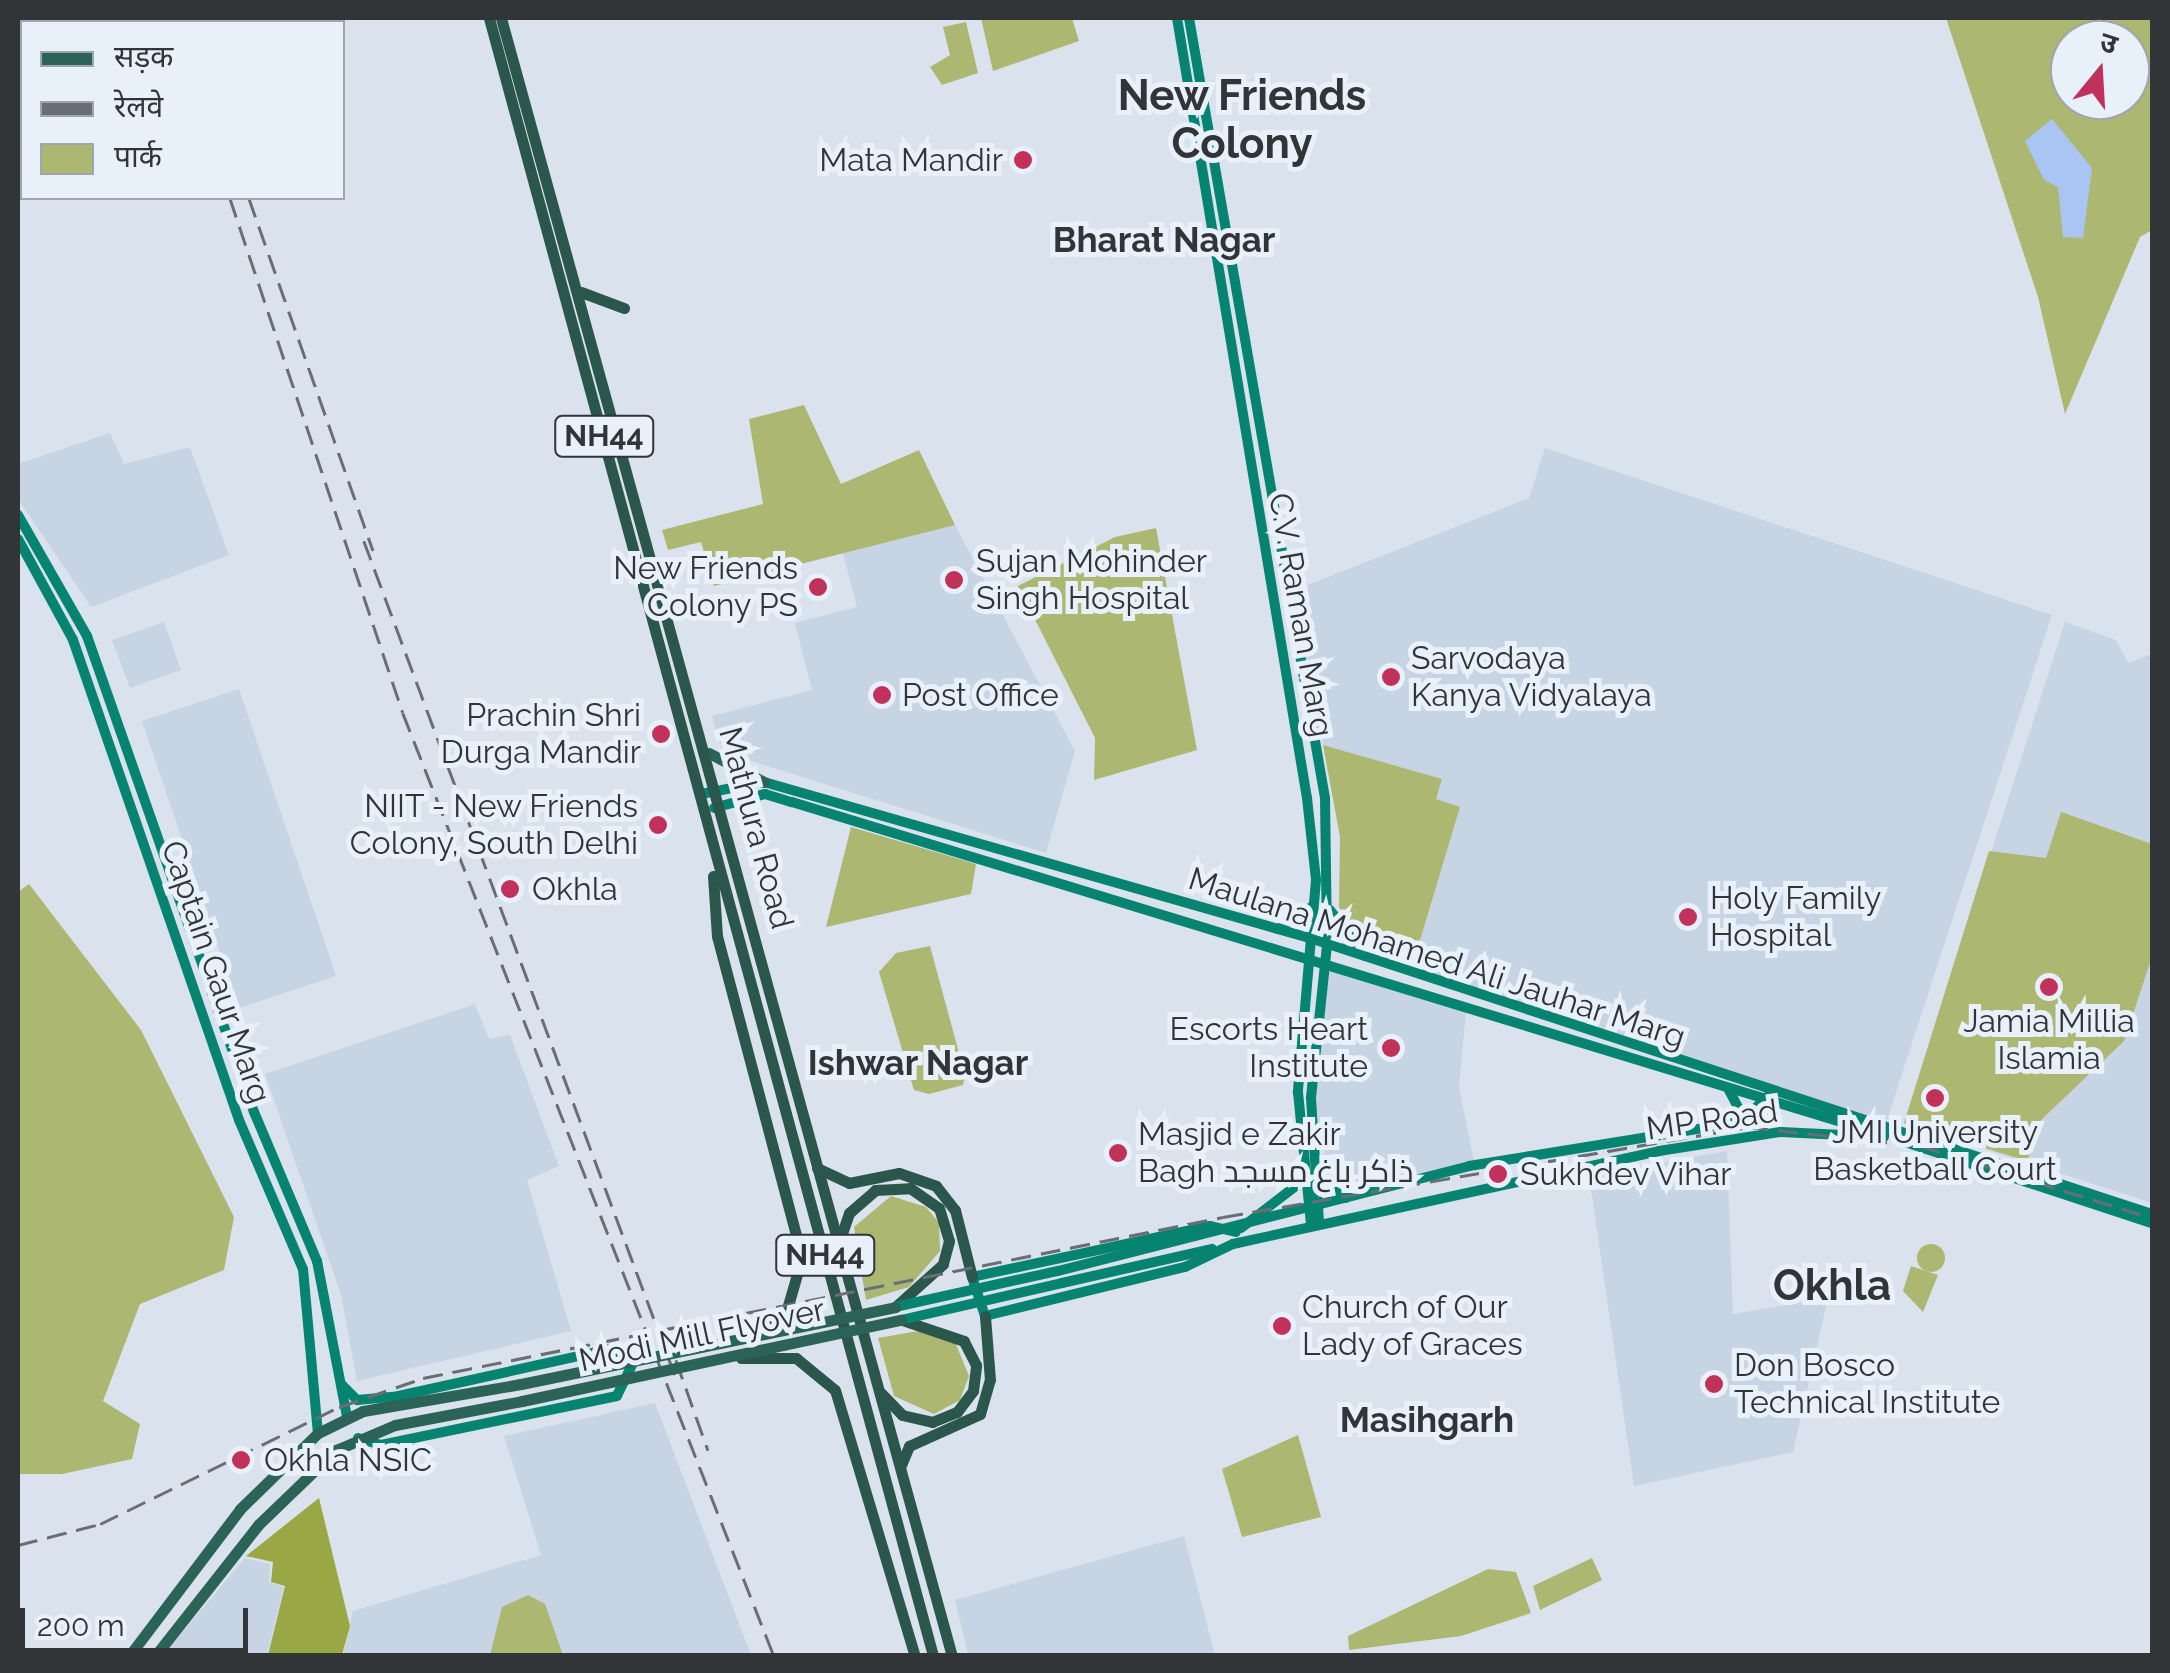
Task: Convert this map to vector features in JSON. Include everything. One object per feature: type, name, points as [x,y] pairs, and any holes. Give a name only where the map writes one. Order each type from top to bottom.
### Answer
[{"type":"highway","name":"Mathura Road","points":[[490,18],[701,794],[712,857],[932,1656]]},
{"type":"highway","name":"Mathura Road","points":[[501,18],[719,788],[838,1244],[952,1656]]},
{"type":"highway","points":[[578,289],[624,308]]},
{"type":"highway","points":[[712,857],[723,958],[802,1258],[787,1309],[735,1342]]},
{"type":"highway","points":[[818,1168],[849,1182],[899,1172],[929,1181],[955,1210],[972,1277]]},
{"type":"highway","points":[[838,1244],[844,1224],[864,1196],[886,1187],[921,1192],[939,1208],[949,1241],[944,1264],[895,1307]]},
{"type":"highway","points":[[901,1472],[909,1446],[980,1414],[990,1380],[985,1316]]},
{"type":"highway","points":[[878,1390],[902,1414],[949,1417],[969,1400],[976,1374],[958,1334],[900,1320]]},
{"type":"highway","points":[[727,1360],[796,1358],[835,1390],[915,1656]]},
{"type":"main road","name":"C.V. Raman Marg","points":[[1177,18],[1308,798],[1315,904],[1298,1092],[1301,1178],[1315,1224]]},
{"type":"main road","name":"C.V. Raman Marg","points":[[1190,18],[1325,798],[1327,945],[1311,1098],[1312,1209]]},
{"type":"main road","name":"Captain Gaur Marg","points":[[18,516],[87,636],[254,1112],[317,1262],[347,1417]]},
{"type":"main road","name":"Captain Gaur Marg","points":[[18,539],[73,640],[240,1120],[303,1269],[318,1433]]},
{"type":"main road","points":[[709,753],[764,782]]},
{"type":"main road","name":"Maulana Mohamed Ali Jauhar Marg","points":[[701,794],[764,782],[1313,939],[1768,1095],[2152,1214]]},
{"type":"main road","name":"Maulana Mohamed Ali Jauhar Marg","points":[[704,813],[723,804],[779,798],[1326,958],[1768,1095]]},
{"type":"main road","points":[[1278,929],[1315,904]]},
{"type":"main road","points":[[1328,908],[1369,960]]},
{"type":"main road","points":[[1717,1126],[1740,1102],[1721,1083]]},
{"type":"main road","name":"MP Road","points":[[1235,1238],[1366,1193],[1717,1126],[1756,1113],[1768,1095]]},
{"type":"main road","points":[[1756,1113],[1767,1133]]},
{"type":"main road","name":"MP Road","points":[[1235,1238],[1767,1133],[1888,1133]]},
{"type":"main road","name":"Maulana Mohamed Ali Jauhar Marg","points":[[1888,1133],[2152,1224]]},
{"type":"main road","points":[[1235,1238],[1210,1226],[972,1277],[985,1316],[1186,1266],[1235,1238],[1301,1178]]},
{"type":"main road","points":[[1314,1178],[1342,1199],[1366,1193]]},
{"type":"main road","name":"Modi Mill Flyover","points":[[364,1410],[735,1342],[1235,1238]]},
{"type":"main road","name":"Modi Mill Flyover","points":[[357,1438],[415,1420],[727,1360],[1188,1248]]},
{"type":"main road","points":[[155,1656],[281,1500],[357,1438],[381,1444],[618,1396],[632,1365],[620,1352],[586,1351],[356,1400],[340,1383]]},
{"type":"main road","points":[[129,1656],[240,1509],[318,1433],[379,1398]]},
{"type":"shaded area","points":[[110,433],[124,464],[190,447],[229,555],[91,607],[18,499],[18,464]]},
{"type":"shaded area","points":[[1545,448],[2052,615],[1886,1123],[1412,967],[1459,808],[1436,799],[1442,779],[1323,745],[1290,592],[1529,498]]},
{"type":"shaded area","points":[[955,525],[1075,751],[1046,853],[722,752],[712,716],[812,690],[795,623],[857,607],[842,550]]},
{"type":"shaded area","points":[[164,622],[181,670],[130,688],[112,640]]},
{"type":"shaded area","name":"Jamia Millia Islamia","points":[[2065,622],[2116,640],[2128,663],[2152,654],[2152,1203],[1904,1123]]},
{"type":"shaded area","points":[[239,689],[336,976],[239,1008],[142,721]]},
{"type":"shaded area","name":"Escorts Heart Institute","points":[[1329,965],[1466,1011],[1459,1088],[1474,1161],[1351,1189],[1328,1175],[1315,1098]]},
{"type":"shaded area","points":[[475,1004],[489,1039],[510,1035],[559,1166],[527,1180],[571,1331],[357,1381],[341,1295],[265,1074]]},
{"type":"shaded area","name":"Don Bosco Technical Institute","points":[[1727,1151],[1733,1314],[1828,1298],[1793,1452],[1634,1486],[1589,1175]]},
{"type":"shaded area","points":[[655,1403],[751,1655],[343,1656],[353,1611],[541,1555],[504,1436]]},
{"type":"shaded area","points":[[1184,1536],[1215,1655],[968,1655],[955,1600]]},
{"type":"shaded area","points":[[245,1558],[270,1564],[269,1582],[284,1587],[267,1655],[163,1655]]},
{"type":"green space","points":[[981,18],[1072,18],[1079,41],[993,71]]},
{"type":"green space","points":[[1946,18],[2152,18],[2152,230],[2140,237],[2065,414],[2038,297]]},
{"type":"green space","points":[[966,22],[978,73],[942,85],[930,67],[950,55],[943,27]]},
{"type":"green space","points":[[804,405],[841,484],[919,450],[955,525],[714,586],[701,542],[668,550],[662,530],[763,504],[749,419]]},
{"type":"green space","points":[[1156,528],[1197,750],[1094,780],[1095,738],[1018,586],[1115,537]]},
{"type":"green space","points":[[1323,745],[1442,779],[1436,799],[1460,807],[1412,967],[1371,949],[1339,907],[1340,837]]},
{"type":"green space","points":[[2061,812],[2152,844],[2152,957],[2124,1041],[2041,1120],[2027,1161],[1904,1123],[1989,851],[2046,858]]},
{"type":"green space","points":[[851,827],[976,864],[971,894],[826,927]]},
{"type":"green space","points":[[29,884],[141,1030],[234,1217],[224,1270],[140,1304],[103,1401],[140,1424],[132,1459],[62,1474],[18,1474],[18,892]]},
{"type":"green space","points":[[930,946],[965,1075],[963,1085],[929,1094],[914,1090],[879,972],[896,953]]},
{"type":"green space","points":[[891,1196],[926,1207],[939,1223],[940,1251],[909,1287],[866,1300],[854,1227]]},
{"type":"green space","points":[[1931,1244],[1941,1248],[1945,1258],[1941,1268],[1931,1272],[1921,1268],[1917,1258],[1921,1248]]},
{"type":"green space","points":[[1911,1266],[1938,1275],[1923,1312],[1903,1291]]},
{"type":"green space","points":[[924,1330],[955,1342],[969,1376],[960,1400],[934,1414],[894,1396],[878,1338]]},
{"type":"green space","points":[[1298,1435],[1321,1517],[1242,1537],[1222,1469]]},
{"type":"green space","points":[[319,1498],[350,1626],[342,1655],[268,1655],[285,1586],[271,1582],[273,1562],[246,1556]]},
{"type":"green space","points":[[1592,1558],[1602,1580],[1540,1610],[1533,1586]]},
{"type":"green space","points":[[1488,1569],[1516,1572],[1531,1613],[1461,1636],[1349,1650],[1348,1636]]},
{"type":"green space","points":[[528,1595],[545,1604],[563,1655],[490,1655],[502,1607]]},
{"type":"water","points":[[2053,120],[2092,168],[2083,238],[2063,237],[2058,187],[2044,180],[2025,141]]},
{"type":"railway","points":[[231,200],[403,713],[774,1656]]},
{"type":"railway","points":[[250,200],[373,551]]},
{"type":"railway","points":[[364,541],[675,1375]]},
{"type":"railway","points":[[18,1545],[100,1524],[339,1407],[423,1378],[1223,1217],[1748,1127],[1921,1146],[2152,1218]]},
{"type":"railway","points":[[676,1360],[708,1450]]},
{"type":"place","name":"Mata Mandir","points":[[1023,160]]},
{"type":"place","name":"Sujan Mohinder Singh Hospital","points":[[954,580]]},
{"type":"place","name":"New Friends Colony PS","points":[[818,587]]},
{"type":"place","name":"Sarvodaya Kanya Vidyalaya","points":[[1391,677]]},
{"type":"place","name":"Post Office","points":[[882,695]]},
{"type":"place","name":"Prachin Shri Durga Mandir","points":[[661,734]]},
{"type":"place","name":"NIIT - New Friends Colony, South Delhi","points":[[658,825]]},
{"type":"place","name":"Okhla","points":[[510,889]]},
{"type":"place","name":"Holy Family Hospital","points":[[1688,917]]},
{"type":"place","name":"Jamia Millia Islamia","points":[[2049,987]]},
{"type":"place","name":"Escorts Heart Institute","points":[[1391,1048]]},
{"type":"place","name":"JMI University Basketball Court","points":[[1935,1098]]},
{"type":"place","name":"Masjid e Zakir Bagh ذاکر باغ مسجد","points":[[1118,1153]]},
{"type":"place","name":"Sukhdev Vihar","points":[[1498,1174]]},
{"type":"place","name":"Church of Our Lady of Graces","points":[[1282,1326]]},
{"type":"place","name":"Don Bosco Technical Institute","points":[[1714,1384]]},
{"type":"place","name":"Okhla NSIC","points":[[241,1460]]},
{"type":"district","name":"New Friends Colony","points":[[1242,120]]},
{"type":"district","name":"Bharat Nagar","points":[[1164,240]]},
{"type":"district","name":"Ishwar Nagar","points":[[918,1063]]},
{"type":"district","name":"Okhla","points":[[1832,1286]]},
{"type":"district","name":"Masihgarh","points":[[1427,1420]]}]
